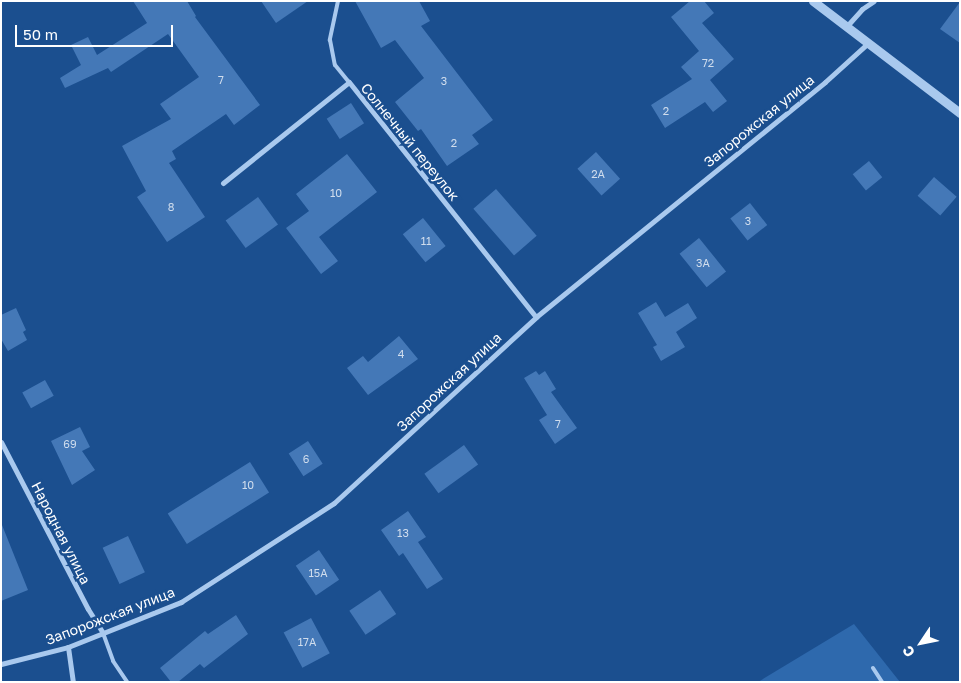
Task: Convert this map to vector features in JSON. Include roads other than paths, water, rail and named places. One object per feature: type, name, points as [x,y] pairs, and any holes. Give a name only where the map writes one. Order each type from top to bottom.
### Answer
[{"type":"street","points":[[813,1],[960,113]]},
{"type":"street","points":[[846,27],[862,10],[874,1]]},
{"type":"street","name":"Запорожская улица","points":[[1,664],[68,647],[180,602],[334,503],[536,317],[825,82],[868,43]]},
{"type":"street","name":"Солнечный переулок","points":[[223,183],[349,82],[536,317]]},
{"type":"street","name":"Народная улица","points":[[1,442],[88,609],[103,633]]},
{"type":"street","points":[[68,647],[73,682]]},
{"type":"lane","points":[[338,1],[330,40],[335,65],[349,82]]},
{"type":"lane","points":[[103,633],[113,661],[126,682]]},
{"type":"lane","points":[[872,668],[882,682]]}]
